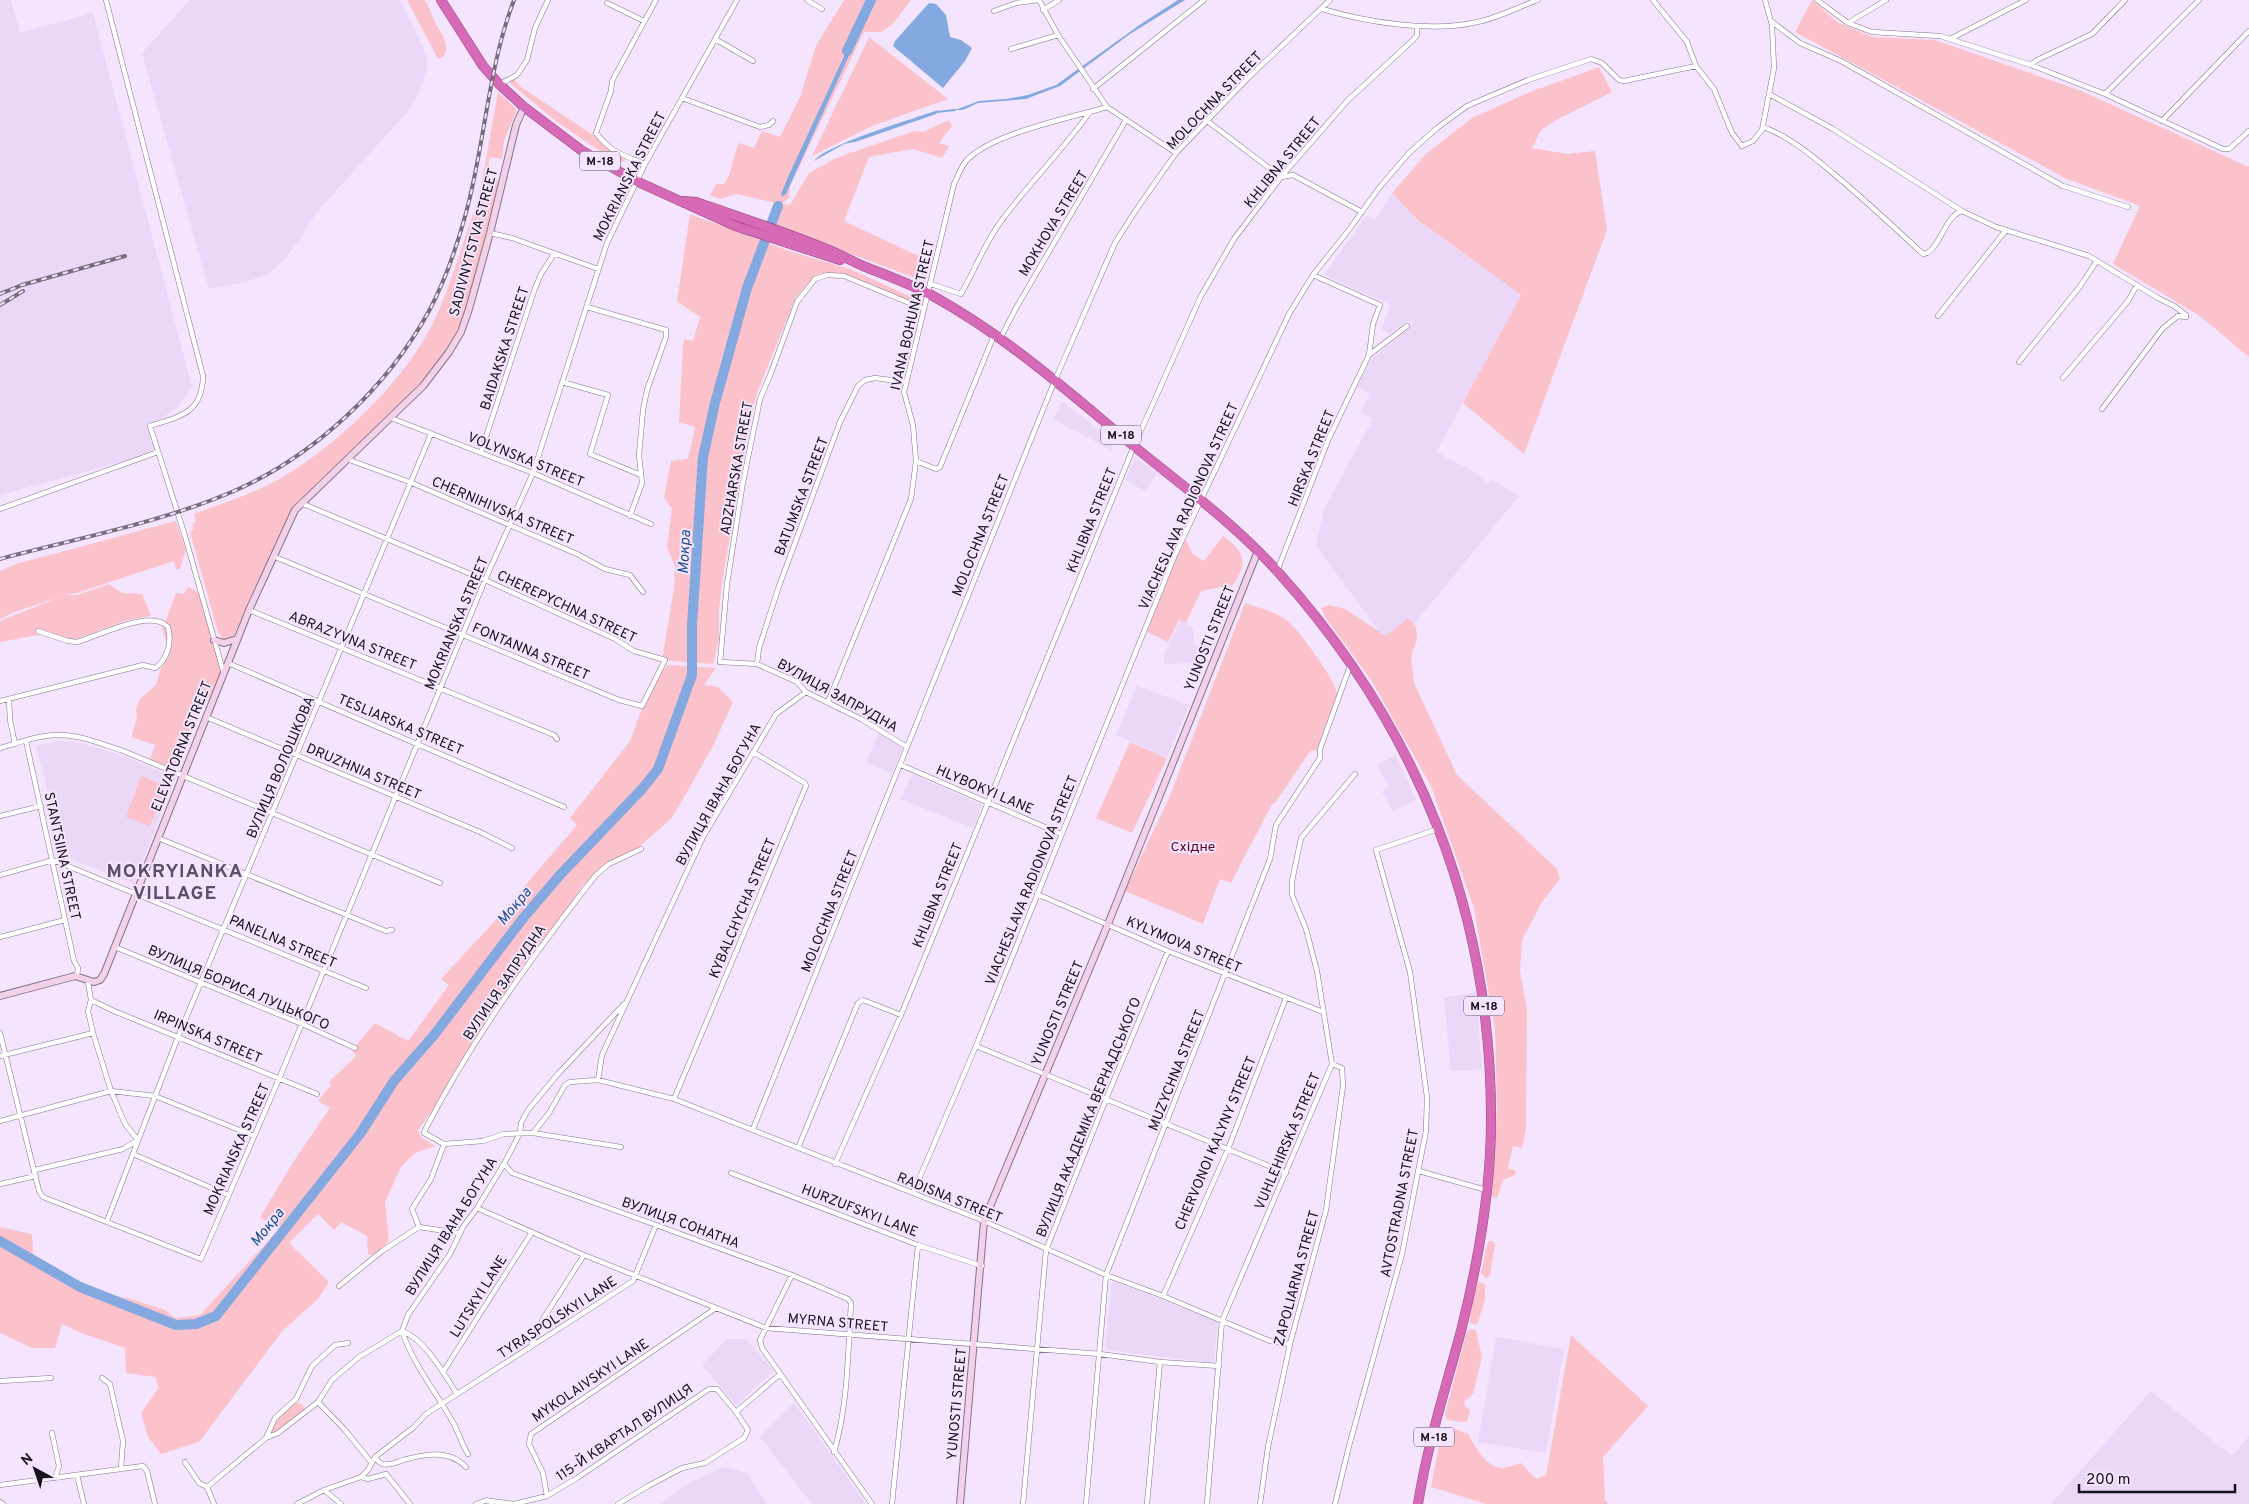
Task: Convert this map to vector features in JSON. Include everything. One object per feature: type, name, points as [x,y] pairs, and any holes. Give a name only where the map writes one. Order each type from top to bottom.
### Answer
[{"type":"highway","name":"М-18","points":[[441,0],[483,66],[499,84],[524,107],[581,150],[636,181],[735,226],[793,241],[860,264],[929,294],[998,335],[1201,500],[1258,551],[1324,626],[1385,715],[1440,828],[1468,920],[1481,981],[1490,1071],[1490,1158],[1482,1234],[1462,1326],[1418,1504]]},
{"type":"highway","name":"М-18","points":[[683,201],[696,202],[738,217],[793,241]]},
{"type":"street","points":[[106,0],[203,376],[203,387],[196,404],[187,413],[150,426],[181,522],[224,674]]},
{"type":"street","points":[[499,84],[518,75],[527,60],[535,28],[548,0]]},
{"type":"street","points":[[645,164],[608,147],[596,132],[609,98],[612,80],[656,0]]},
{"type":"street","name":"MOKRIANSKA STREET","points":[[107,1221],[201,1259],[279,1080],[462,635],[533,472],[607,243],[645,164],[737,0]]},
{"type":"street","points":[[807,0],[822,9]]},
{"type":"street","points":[[994,11],[1016,3],[1039,0],[1058,35],[1107,107],[1176,153]]},
{"type":"street","points":[[1043,10],[1059,0]]},
{"type":"street","points":[[1094,89],[1204,0]]},
{"type":"street","name":"MOLOCHNA STREET","points":[[753,1129],[1055,380],[1115,243],[1128,221],[1176,153],[1206,120],[1330,0]]},
{"type":"street","points":[[1322,9],[1417,27],[1449,27],[1478,22],[1538,0]]},
{"type":"street","points":[[1653,0],[1687,42],[1696,66],[1714,89],[1738,143],[1742,146],[1753,141],[1764,127],[1774,68],[1771,21],[1764,0]]},
{"type":"street","points":[[1817,0],[1848,23],[1872,32],[1931,35],[1950,38],[2032,65],[2105,94],[2223,149],[2229,149],[2249,131]]},
{"type":"street","points":[[1848,23],[1886,0]]},
{"type":"street","points":[[1950,38],[2026,0]]},
{"type":"street","points":[[2032,65],[2037,60],[2092,34],[2125,0]]},
{"type":"street","points":[[2105,94],[2198,0]]},
{"type":"street","points":[[607,3],[644,21]]},
{"type":"street","points":[[1771,21],[1800,43],[1841,61],[2063,186],[2128,207]]},
{"type":"street","name":"KHLIBNA STREET","points":[[835,1164],[901,1015],[1134,446],[1200,296],[1234,239],[1282,177],[1348,100],[1413,40],[1417,35],[1417,27]]},
{"type":"street","points":[[2162,121],[2249,30]]},
{"type":"street","points":[[1011,49],[1058,35]]},
{"type":"street","points":[[715,39],[753,61]]},
{"type":"street","name":"VIACHESLAVA RADIONOVA STREET","points":[[913,1194],[976,1046],[1175,555],[1288,314],[1314,274],[1378,188],[1409,153],[1437,128],[1467,106],[1496,92],[1591,59],[1602,63],[1619,80],[1624,81],[1696,66]]},
{"type":"street","points":[[1770,94],[1833,129],[1962,211],[2006,230],[2098,261],[2180,310],[2186,316],[2178,316],[2172,319],[2102,409]]},
{"type":"street","points":[[682,98],[760,127],[769,125],[773,121]]},
{"type":"street","name":"SADIVNYTSTVA STREET","points":[[301,503],[391,418],[437,369],[461,332],[490,233],[516,125],[524,107]]},
{"type":"street","name":"IVANA BOHUNA STREET","points":[[828,702],[911,499],[916,461],[913,425],[905,397],[906,382],[929,294],[954,184],[965,162],[984,147],[1057,120],[1107,107]]},
{"type":"street","points":[[931,284],[961,294],[1001,221],[1037,176],[1070,141],[1090,112]]},
{"type":"street","name":"MOKHOVA STREET","points":[[916,461],[936,469],[940,467],[998,335],[1016,308],[1126,120]]},
{"type":"street","points":[[1206,120],[1282,177],[1293,175],[1362,212]]},
{"type":"street","points":[[1764,127],[1784,136],[1808,152],[1862,196],[1923,254],[1931,251],[1953,217],[1962,211]]},
{"type":"street","points":[[1938,316],[2006,230]]},
{"type":"street","points":[[490,233],[512,238],[598,270]]},
{"type":"street","name":"BAIDAKSKA STREET","points":[[481,452],[534,291],[541,274],[554,254]]},
{"type":"street","points":[[2019,362],[2098,261]]},
{"type":"street","name":"HIRSKA STREET","points":[[1277,571],[1329,438],[1369,355],[1373,324],[1380,305],[1314,274]]},
{"type":"street","name":"ADZHARSKA STREET","points":[[757,664],[720,662],[723,623],[743,482],[760,399],[797,302],[815,279],[827,275],[844,276],[924,309]]},
{"type":"street","points":[[2063,378],[2128,302],[2137,285]]},
{"type":"street","points":[[587,307],[666,330],[666,337],[643,410],[639,455],[642,483],[630,516]]},
{"type":"street","name":"HIRSKA STREET","points":[[1369,355],[1407,326]]},
{"type":"street","name":"BATUMSKA STREET","points":[[757,664],[779,586],[840,422],[858,386],[865,380],[875,378],[906,382]]},
{"type":"street","points":[[562,382],[608,395],[590,454],[641,475]]},
{"type":"street","name":"VOLYNSKA STREET","points":[[391,418],[533,472],[651,524]]},
{"type":"street","name":"ВУЛИЦЯ ВОЛОШКОВА","points":[[107,1221],[178,1037],[431,434]]},
{"type":"street","points":[[0,509],[158,452]]},
{"type":"street","name":"CHERNIHIVSKA STREET","points":[[347,459],[412,483],[510,525],[605,569],[630,576],[643,592]]},
{"type":"street","name":"CHEREPYCHNA STREET","points":[[301,503],[485,580],[615,639],[634,651],[665,660],[642,706]]},
{"type":"street","name":"ELEVATORNA STREET","points":[[88,982],[100,980],[115,947],[249,610],[295,510],[301,503]]},
{"type":"street","name":"YUNOSTI STREET","points":[[960,1504],[982,1266],[984,1221],[1108,924],[1258,551]]},
{"type":"street","name":"FONTANNA STREET","points":[[273,556],[619,700],[642,706]]},
{"type":"street","name":"ABRAZYVNA STREET","points":[[249,610],[554,735],[557,739]]},
{"type":"street","points":[[0,701],[143,665],[154,668],[165,659],[169,649],[168,627],[164,622],[157,620],[133,622],[77,642],[68,642],[38,631]]},
{"type":"street","points":[[214,640],[224,643],[237,639]]},
{"type":"street","name":"TESLIARSKA STREET","points":[[228,663],[564,807]]},
{"type":"street","name":"MUZYCHNA STREET","points":[[1086,1504],[1106,1275],[1226,975],[1270,859],[1276,825],[1320,758],[1320,749],[1351,663]]},
{"type":"street","name":"ВУЛИЦЯ ЗАПРУДНА","points":[[757,664],[796,682],[806,692],[893,737],[908,747]]},
{"type":"street","name":"ВУЛИЦЯ ІВАНА БОГУНА","points":[[598,1080],[602,1055],[703,838],[776,714],[806,692]]},
{"type":"street","points":[[9,700],[10,720],[15,744]]},
{"type":"street","name":"DRUZHNIA STREET","points":[[206,717],[396,796],[512,848]]},
{"type":"street","points":[[0,748],[59,735],[79,738],[121,750],[440,883]]},
{"type":"street","name":"STANTSIINA STREET","points":[[26,741],[74,961],[78,968],[77,976]]},
{"type":"street","name":"KYBALCHYCHA STREET","points":[[674,1099],[806,786],[805,782],[753,752]]},
{"type":"street","name":"HLYBOKYI LANE","points":[[901,765],[1061,834]]},
{"type":"street","name":"VUHLEHIRSKA STREET","points":[[1208,1504],[1222,1321],[1332,1064],[1317,971],[1306,928],[1292,895],[1292,881],[1301,838],[1355,774]]},
{"type":"street","points":[[0,816],[41,806]]},
{"type":"street","name":"AVTOSTRADNA STREET","points":[[1336,1504],[1349,1446],[1363,1403],[1402,1254],[1426,1131],[1427,1097],[1410,972],[1376,850],[1440,828]]},
{"type":"street","points":[[158,838],[347,917],[386,931],[392,930]]},
{"type":"street","name":"ВУЛИЦЯ ЗАПРУДНА","points":[[444,1144],[424,1133],[425,1130],[455,1076],[527,965],[596,875],[609,864],[641,849]]},
{"type":"street","points":[[0,875],[53,860]]},
{"type":"street","name":"PANELNA STREET","points":[[53,860],[366,988]]},
{"type":"street","name":"KYLYMOVA STREET","points":[[1037,894],[1226,975],[1323,1012]]},
{"type":"street","points":[[0,937],[65,920]]},
{"type":"street","name":"ВУЛИЦЯ БОРИСА ЛУЦЬКОГО","points":[[115,947],[302,1024],[355,1048]]},
{"type":"street","name":"ВУЛИЦЯ АКАДЕМІКА ВЕРНАДСЬКОГО","points":[[1023,1504],[1046,1250],[1168,951]]},
{"type":"street","points":[[0,996],[77,976],[88,982],[91,1000],[88,1011],[93,1033],[127,1129],[138,1140],[123,1149],[35,1170]]},
{"type":"street","name":"CHERVONOI KALYNY STREET","points":[[1163,1296],[1228,1149],[1286,998]]},
{"type":"street","name":"IRPINSKA STREET","points":[[91,1000],[279,1080],[317,1094]]},
{"type":"street","points":[[798,1148],[858,1003],[863,1000],[901,1015]]},
{"type":"street","name":"ВУЛИЦЯ ІВАНА БОГУНА","points":[[402,1331],[408,1315],[450,1254],[460,1233],[478,1208],[504,1164],[520,1133],[521,1123],[528,1110],[558,1074],[627,1001]]},
{"type":"street","points":[[0,1033],[3,1056],[22,1115],[39,1192],[43,1196],[107,1221]]},
{"type":"street","points":[[3,1056],[93,1033]]},
{"type":"street","points":[[976,1046],[1286,1172]]},
{"type":"street","name":"ZAPOLIARNA STREET","points":[[1260,1504],[1268,1447],[1290,1344],[1326,1210],[1343,1086],[1342,1068],[1332,1064]]},
{"type":"street","name":"RADISNA STREET","points":[[533,1133],[549,1113],[565,1085],[578,1080],[588,1082],[598,1080],[674,1099],[753,1129],[835,1164],[984,1221],[1046,1250],[1270,1341],[1290,1344]]},
{"type":"street","points":[[0,1121],[112,1091],[155,1096],[254,1136]]},
{"type":"street","points":[[520,1133],[533,1133],[621,1147]]},
{"type":"street","name":"ВУЛИЦЯ ІВАНА БОГУНА","points":[[444,1144],[483,1141],[504,1134],[520,1133]]},
{"type":"street","points":[[420,1227],[412,1208],[431,1179],[444,1144]]},
{"type":"street","points":[[133,1154],[228,1195]]},
{"type":"street","name":"ВУЛИЦЯ СОНАТНА","points":[[504,1164],[512,1173],[792,1275],[843,1296],[851,1304],[849,1334]]},
{"type":"street","points":[[1419,1171],[1486,1190]]},
{"type":"street","name":"HURZUFSKYI LANE","points":[[731,1173],[918,1245],[982,1266]]},
{"type":"street","points":[[0,1184],[36,1176]]},
{"type":"street","name":"MYRNA STREET","points":[[478,1208],[584,1255],[766,1328],[1100,1354],[1160,1362],[1219,1366]]},
{"type":"street","name":"TYRASPOLSKYI LANE","points":[[361,1477],[368,1470],[370,1462],[375,1457],[414,1427],[426,1414],[624,1287],[636,1276],[656,1225]]},
{"type":"street","points":[[339,1286],[382,1251],[420,1227],[460,1233]]},
{"type":"street","name":"LUTSKYI LANE","points":[[443,1372],[532,1232]]},
{"type":"street","points":[[892,1504],[910,1340],[918,1245]]},
{"type":"street","points":[[532,1346],[543,1319],[584,1255]]},
{"type":"street","points":[[792,1275],[760,1340],[762,1348],[779,1375],[872,1504]]},
{"type":"street","name":"MYKOLAIVSKYI LANE","points":[[546,1496],[543,1472],[529,1444],[531,1434],[716,1308]]},
{"type":"street","points":[[402,1331],[416,1338],[443,1372],[457,1394]]},
{"type":"street","points":[[207,1487],[266,1438],[278,1433],[318,1402],[332,1380],[359,1357],[402,1331]]},
{"type":"street","points":[[402,1331],[408,1347],[452,1420],[468,1454]]},
{"type":"street","points":[[834,1452],[840,1431],[849,1334]]},
{"type":"street","points":[[266,1438],[275,1418],[296,1399],[312,1366],[335,1345],[348,1343]]},
{"type":"street","points":[[1146,1504],[1160,1362]]},
{"type":"street","points":[[736,1412],[779,1375]]},
{"type":"street","points":[[0,1381],[51,1378]]},
{"type":"street","points":[[102,1378],[110,1384],[123,1441],[121,1468]]},
{"type":"street","name":"115-Й КВАРТАЛ ВУЛИЦЯ","points":[[476,1504],[487,1500],[492,1503],[514,1504],[546,1496],[577,1478],[709,1389],[717,1389],[748,1430],[744,1438],[705,1463],[682,1468],[618,1504]]},
{"type":"street","points":[[318,1402],[345,1430],[370,1462]]},
{"type":"street","points":[[52,1433],[59,1466],[55,1478]]},
{"type":"street","points":[[375,1457],[380,1463],[387,1465],[420,1455],[451,1456],[458,1459],[466,1467]]},
{"type":"street","points":[[186,1462],[199,1484],[207,1487],[214,1504]]},
{"type":"street","points":[[0,1484],[142,1466],[147,1471],[155,1504]]},
{"type":"street","points":[[297,1504],[324,1490],[361,1477],[368,1479],[386,1474],[410,1504]]},
{"type":"street","points":[[77,1475],[84,1504]]},
{"type":"street","points":[[324,1490],[341,1504]]},
{"type":"shaded area","points":[[0,0],[11,0],[20,33],[93,13],[192,387],[178,407],[150,426],[158,452],[0,495]]},
{"type":"shaded area","points":[[190,0],[400,0],[425,52],[428,66],[419,92],[410,109],[316,213],[285,259],[268,274],[246,282],[209,289],[142,53]]},
{"type":"shaded area","points":[[1392,193],[1416,220],[1521,295],[1436,452],[1471,470],[1488,483],[1491,479],[1519,496],[1393,650],[1316,546],[1324,509],[1373,419],[1361,412],[1370,394],[1357,387],[1372,359],[1408,329],[1413,322],[1407,321],[1390,333],[1381,330],[1391,305],[1324,275],[1366,216],[1375,220]]},
{"type":"shaded area","points":[[1062,401],[1115,442],[1111,450],[1053,419]]},
{"type":"shaded area","points":[[1135,457],[1157,473],[1145,491],[1125,480]]},
{"type":"shaded area","points":[[1180,621],[1193,627],[1194,644],[1206,654],[1201,666],[1193,662],[1165,665],[1164,657],[1167,648]]},
{"type":"shaded area","points":[[1137,686],[1189,705],[1167,757],[1116,735]]},
{"type":"shaded area","points":[[879,732],[903,746],[892,773],[866,763]]},
{"type":"shaded area","points":[[59,741],[80,743],[124,756],[175,778],[134,884],[64,856],[36,746]]},
{"type":"shaded area","points":[[1396,755],[1416,800],[1393,811],[1382,792],[1389,787],[1377,765]]},
{"type":"shaded area","points":[[912,774],[982,805],[973,828],[901,799]]},
{"type":"shaded area","points":[[1476,992],[1482,1069],[1451,1071],[1444,998]]},
{"type":"shaded area","points":[[1112,1281],[1218,1321],[1214,1363],[1105,1350]]},
{"type":"shaded area","points":[[1496,1337],[1564,1349],[1546,1453],[1478,1442]]},
{"type":"shaded area","points":[[727,1339],[746,1339],[774,1371],[736,1405],[702,1365]]},
{"type":"shaded area","points":[[2151,1391],[2232,1456],[2249,1436],[2249,1504],[2051,1504]]},
{"type":"shaded area","points":[[794,1403],[866,1504],[812,1504],[760,1437]]},
{"type":"shaded area","points":[[725,1467],[747,1473],[767,1504],[660,1504],[692,1481]]},
{"type":"green space","points":[[407,0],[425,0],[445,42],[446,51],[444,56],[438,59]]},
{"type":"green space","points":[[844,0],[911,0],[892,25],[881,32],[864,32],[790,186],[789,198],[782,204],[790,205],[809,173],[836,158],[914,131],[923,132],[949,120],[952,126],[939,143],[949,146],[942,158],[913,149],[869,157],[844,221],[929,261],[926,282],[773,225],[781,204],[736,194],[720,199],[710,195],[716,184],[724,184],[739,143],[754,148],[762,131],[780,137],[800,97],[816,46]]},
{"type":"green space","points":[[1812,0],[1837,22],[1873,37],[1935,40],[2079,90],[2249,167],[2249,357],[2200,316],[2113,264],[2140,206],[2067,179],[1795,32]]},
{"type":"green space","points":[[869,37],[948,99],[872,126],[812,156]]},
{"type":"green space","points":[[1599,67],[1612,92],[1558,119],[1541,130],[1532,148],[1568,154],[1595,151],[1607,230],[1524,454],[1463,403],[1521,295],[1416,219],[1392,193],[1426,154],[1472,118],[1530,92]]},
{"type":"green space","points":[[514,79],[521,87],[626,157],[624,162],[613,160],[557,122],[510,83]]},
{"type":"green space","points":[[498,92],[515,108],[516,112],[504,141],[502,159],[490,157],[485,179],[499,181],[499,187],[464,316],[447,351],[417,388],[296,506],[249,599],[235,634],[231,639],[223,639],[218,632],[190,532],[194,529],[192,524],[196,521],[194,514],[266,486],[309,460],[350,427],[405,368],[437,315],[470,224],[480,189]]},
{"type":"green space","points":[[690,214],[789,251],[850,269],[920,301],[919,304],[843,273],[816,275],[796,297],[757,393],[749,425],[723,577],[719,609],[719,640],[713,664],[662,660],[674,589],[675,566],[667,547],[672,509],[664,498],[671,461],[688,459],[695,427],[679,422],[684,339],[693,341],[700,317],[677,301]]},
{"type":"green space","points":[[176,521],[186,550],[180,569],[176,569],[174,561],[77,593],[63,595],[77,595],[109,584],[122,593],[142,594],[151,616],[128,620],[76,639],[59,641],[44,634],[0,642],[0,621],[60,597],[14,612],[0,619],[0,571],[16,564]]},
{"type":"green space","points":[[1223,536],[1236,547],[1242,558],[1241,570],[1233,585],[1201,591],[1186,623],[1179,620],[1168,642],[1147,632],[1177,557],[1186,540],[1193,554],[1204,561]]},
{"type":"green space","points":[[188,587],[201,596],[221,672],[210,697],[197,703],[193,713],[198,715],[175,770],[150,760],[155,745],[131,737],[137,719],[136,709],[140,699],[156,685],[161,668],[170,652],[162,630],[176,593],[184,594]]},
{"type":"green space","name":"Східне","points":[[1245,603],[1267,610],[1288,621],[1316,656],[1337,693],[1332,714],[1316,751],[1311,750],[1274,804],[1272,804],[1231,883],[1220,879],[1203,924],[1125,891],[1169,798]]},
{"type":"green space","points":[[1330,605],[1345,609],[1386,636],[1408,618],[1416,626],[1417,640],[1411,656],[1414,683],[1457,775],[1557,869],[1560,879],[1542,902],[1522,940],[1520,971],[1527,1010],[1526,1128],[1522,1148],[1513,1146],[1508,1168],[1516,1171],[1515,1175],[1503,1180],[1497,1198],[1492,1197],[1497,1107],[1495,1030],[1474,908],[1431,786],[1371,680],[1325,617],[1321,608]]},
{"type":"green space","points":[[668,665],[716,668],[704,685],[718,687],[733,702],[712,748],[672,818],[640,846],[601,870],[583,885],[561,918],[528,958],[435,1107],[418,1130],[421,1137],[435,1146],[415,1153],[401,1167],[385,1202],[389,1241],[375,1255],[368,1254],[367,1236],[341,1222],[334,1230],[318,1214],[289,1243],[329,1282],[318,1299],[283,1330],[199,1442],[161,1454],[148,1437],[141,1413],[159,1387],[155,1377],[126,1373],[125,1348],[81,1333],[62,1324],[55,1348],[32,1348],[0,1333],[0,1227],[32,1234],[34,1265],[78,1291],[128,1298],[165,1310],[175,1318],[200,1315],[278,1230],[260,1217],[294,1161],[330,1108],[318,1101],[331,1085],[329,1082],[356,1056],[352,1050],[375,1023],[408,1041],[449,985],[441,979],[493,923],[577,825],[570,818],[630,741],[647,696],[659,674]]},
{"type":"green space","points":[[1130,742],[1167,758],[1132,833],[1096,818]]},
{"type":"green space","points":[[141,776],[166,786],[150,826],[126,817]]},
{"type":"green space","points":[[1489,1241],[1493,1241],[1495,1244],[1490,1275],[1486,1278],[1481,1273]]},
{"type":"green space","points":[[1479,1282],[1485,1284],[1485,1299],[1478,1323],[1475,1325],[1469,1322],[1476,1286]]},
{"type":"green space","points":[[1471,1329],[1476,1330],[1482,1357],[1473,1394],[1464,1402],[1465,1406],[1470,1410],[1467,1421],[1447,1420],[1445,1414],[1467,1331]]},
{"type":"green space","points":[[1571,1335],[1648,1406],[1603,1457],[1605,1500],[1609,1504],[1486,1504],[1431,1487],[1442,1430],[1450,1427],[1468,1434],[1485,1459],[1495,1466],[1503,1468],[1521,1463],[1536,1479],[1546,1475]]},
{"type":"green space","points":[[296,1402],[303,1405],[305,1410],[275,1433],[271,1432],[276,1420]]},
{"type":"water","points":[[1178,0],[1185,0],[1130,34],[1060,86],[1026,99],[978,103],[963,110],[955,110],[979,101],[1028,95],[1056,85]]},
{"type":"water","points":[[929,3],[936,4],[946,15],[950,37],[961,40],[972,48],[965,61],[943,88],[893,46],[895,41]]},
{"type":"water","points":[[857,38],[786,194],[782,197],[781,194],[788,177],[852,39]]},
{"type":"water","points":[[938,110],[936,114],[855,142],[844,144],[814,161],[822,154],[852,140]]},
{"type":"waterway","points":[[847,51],[871,0]]},
{"type":"waterway","points":[[937,112],[955,110]]},
{"type":"waterway","name":"Мокра","points":[[0,1241],[80,1287],[176,1325],[196,1324],[216,1316],[360,1134],[394,1081],[434,1035],[524,917],[560,875],[642,789],[658,769],[692,675],[692,625],[703,457],[715,403],[747,288],[778,206]]},
{"type":"railway","points":[[0,559],[148,521],[234,491],[264,476],[320,439],[370,393],[412,339],[435,300],[450,263],[472,187],[498,52],[514,0]]},
{"type":"railway","points":[[0,294],[22,285],[125,256]]},
{"type":"railway","points":[[0,305],[23,291]]},
{"type":"district","name":"MOKRYIANKA VILLAGE","points":[[175,881]]}]
